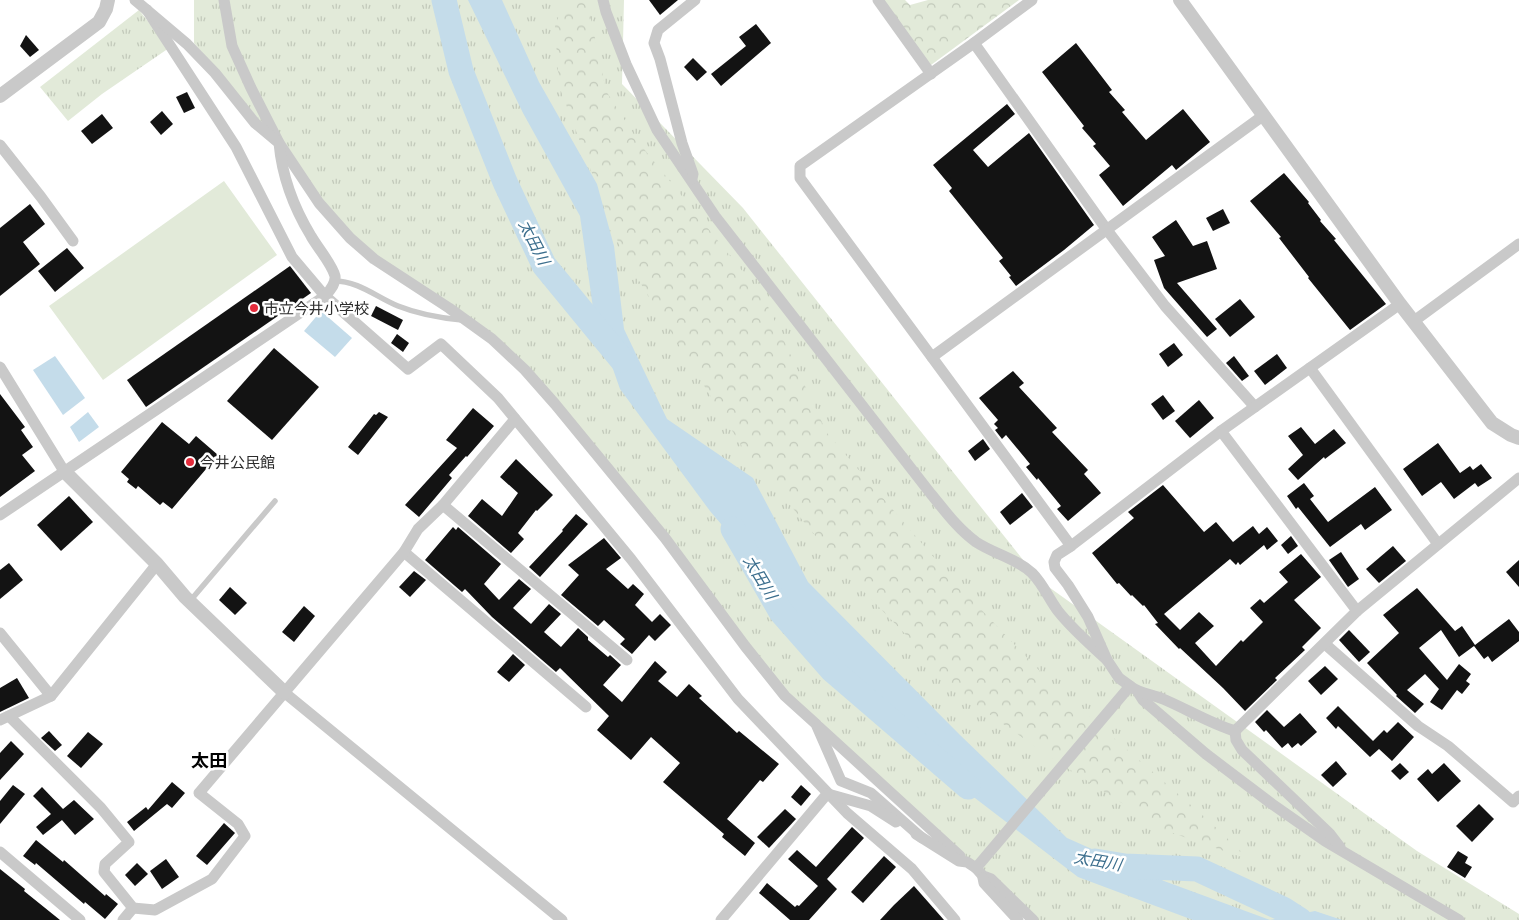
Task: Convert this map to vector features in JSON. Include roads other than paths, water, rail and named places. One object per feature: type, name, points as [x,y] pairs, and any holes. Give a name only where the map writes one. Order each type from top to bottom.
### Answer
[{"type":"street","points":[[0,96],[100,22],[108,0]]},
{"type":"street","points":[[0,515],[325,296],[334,284],[335,276],[330,265],[299,217],[281,164],[279,142],[255,123],[215,73],[192,50],[135,0]]},
{"type":"street","points":[[224,0],[232,46],[279,142],[319,203],[350,238],[374,259],[492,338],[524,370],[555,404],[665,538],[745,646],[785,696],[991,879],[1033,920]]},
{"type":"street","points":[[603,0],[626,64],[657,130],[715,216],[931,494],[963,532],[978,543],[1020,563],[1032,573],[1039,580],[1058,611],[1107,660],[1122,682],[1220,765],[1325,842],[1342,850],[1459,920]]},
{"type":"street","points":[[692,181],[693,174],[682,144],[660,59],[654,43],[658,30],[695,0]]},
{"type":"street","points":[[878,0],[931,74]]},
{"type":"street","points":[[1032,0],[800,166],[800,178],[1071,546]]},
{"type":"street","points":[[1180,0],[1400,304],[1492,423],[1519,438]]},
{"type":"street","points":[[147,10],[236,147],[292,257],[325,296],[408,368],[441,344],[498,398],[631,559],[738,699],[847,813],[912,869],[955,920]]},
{"type":"street","points":[[974,43],[1107,230],[1165,306],[1255,407]]},
{"type":"street","points":[[932,357],[1264,115]]},
{"type":"street","points":[[0,145],[73,241]]},
{"type":"street","points":[[1414,321],[1519,244]]},
{"type":"street","points":[[1107,660],[1088,616],[1055,568],[1054,562],[1057,555],[1220,431],[1400,304]]},
{"type":"street","points":[[0,367],[64,471],[157,564],[190,601],[285,693],[562,920]]},
{"type":"street","points":[[1310,368],[1438,544]]},
{"type":"street","points":[[157,564],[50,696],[4,718],[101,808],[130,842],[105,864],[104,872],[133,908],[155,910],[212,879],[245,836],[238,824],[199,792],[404,552],[418,529],[443,505],[515,419]]},
{"type":"street","points":[[1220,431],[1357,611]]},
{"type":"street","points":[[1235,731],[1326,644],[1357,611],[1519,478]]},
{"type":"street","points":[[443,505],[627,660]]},
{"type":"street","points":[[404,552],[586,707]]},
{"type":"street","points":[[2,639],[50,696]]},
{"type":"street","points":[[1326,644],[1418,726],[1448,746],[1513,802],[1519,796]]},
{"type":"street","points":[[1131,691],[1150,693],[1216,725],[1235,731]]},
{"type":"street","points":[[976,867],[1131,691]]},
{"type":"street","points":[[816,724],[841,781],[871,793],[922,838]]},
{"type":"street","points":[[1235,731],[1236,740],[1242,750],[1330,834],[1342,850]]},
{"type":"street","points":[[828,794],[871,806],[959,861],[976,867],[984,884],[1018,920]]},
{"type":"street","points":[[721,920],[828,794]]},
{"type":"street","points":[[0,852],[80,920]]},
{"type":"street","points":[[123,920],[133,908]]},
{"type":"lane","points":[[334,281],[355,283],[398,306],[437,318],[466,320]]},
{"type":"lane","points":[[190,601],[275,501]]},
{"type":"water","points":[[468,0],[502,0],[539,82],[597,184],[614,246],[624,329],[667,419],[753,478],[808,582],[960,735],[1067,838],[1164,881],[1270,920],[1193,920],[1078,877],[971,795],[833,656],[710,511],[620,389],[594,315],[580,216],[523,113]]},
{"type":"water","points":[[321,311],[352,338],[335,357],[304,331]]},
{"type":"water","points":[[55,356],[85,398],[63,415],[33,370]]},
{"type":"water","points":[[88,412],[99,427],[79,442],[70,427]]},
{"type":"water","points":[[1315,911],[1342,920],[1270,920]]},
{"type":"waterway","name":"太田川","points":[[444,0],[461,71],[505,182],[544,265],[622,360]]},
{"type":"waterway","name":"太田川","points":[[733,529],[781,612],[832,670],[968,787]]},
{"type":"waterway","name":"太田川","points":[[1095,861],[1125,866],[1197,869],[1283,909],[1300,920]]},
{"type":"place","name":"市立今井小学校","points":[[254,308]]},
{"type":"place","name":"今井公民館","points":[[190,462]]},
{"type":"district","name":"太田","points":[[209,760]]}]
